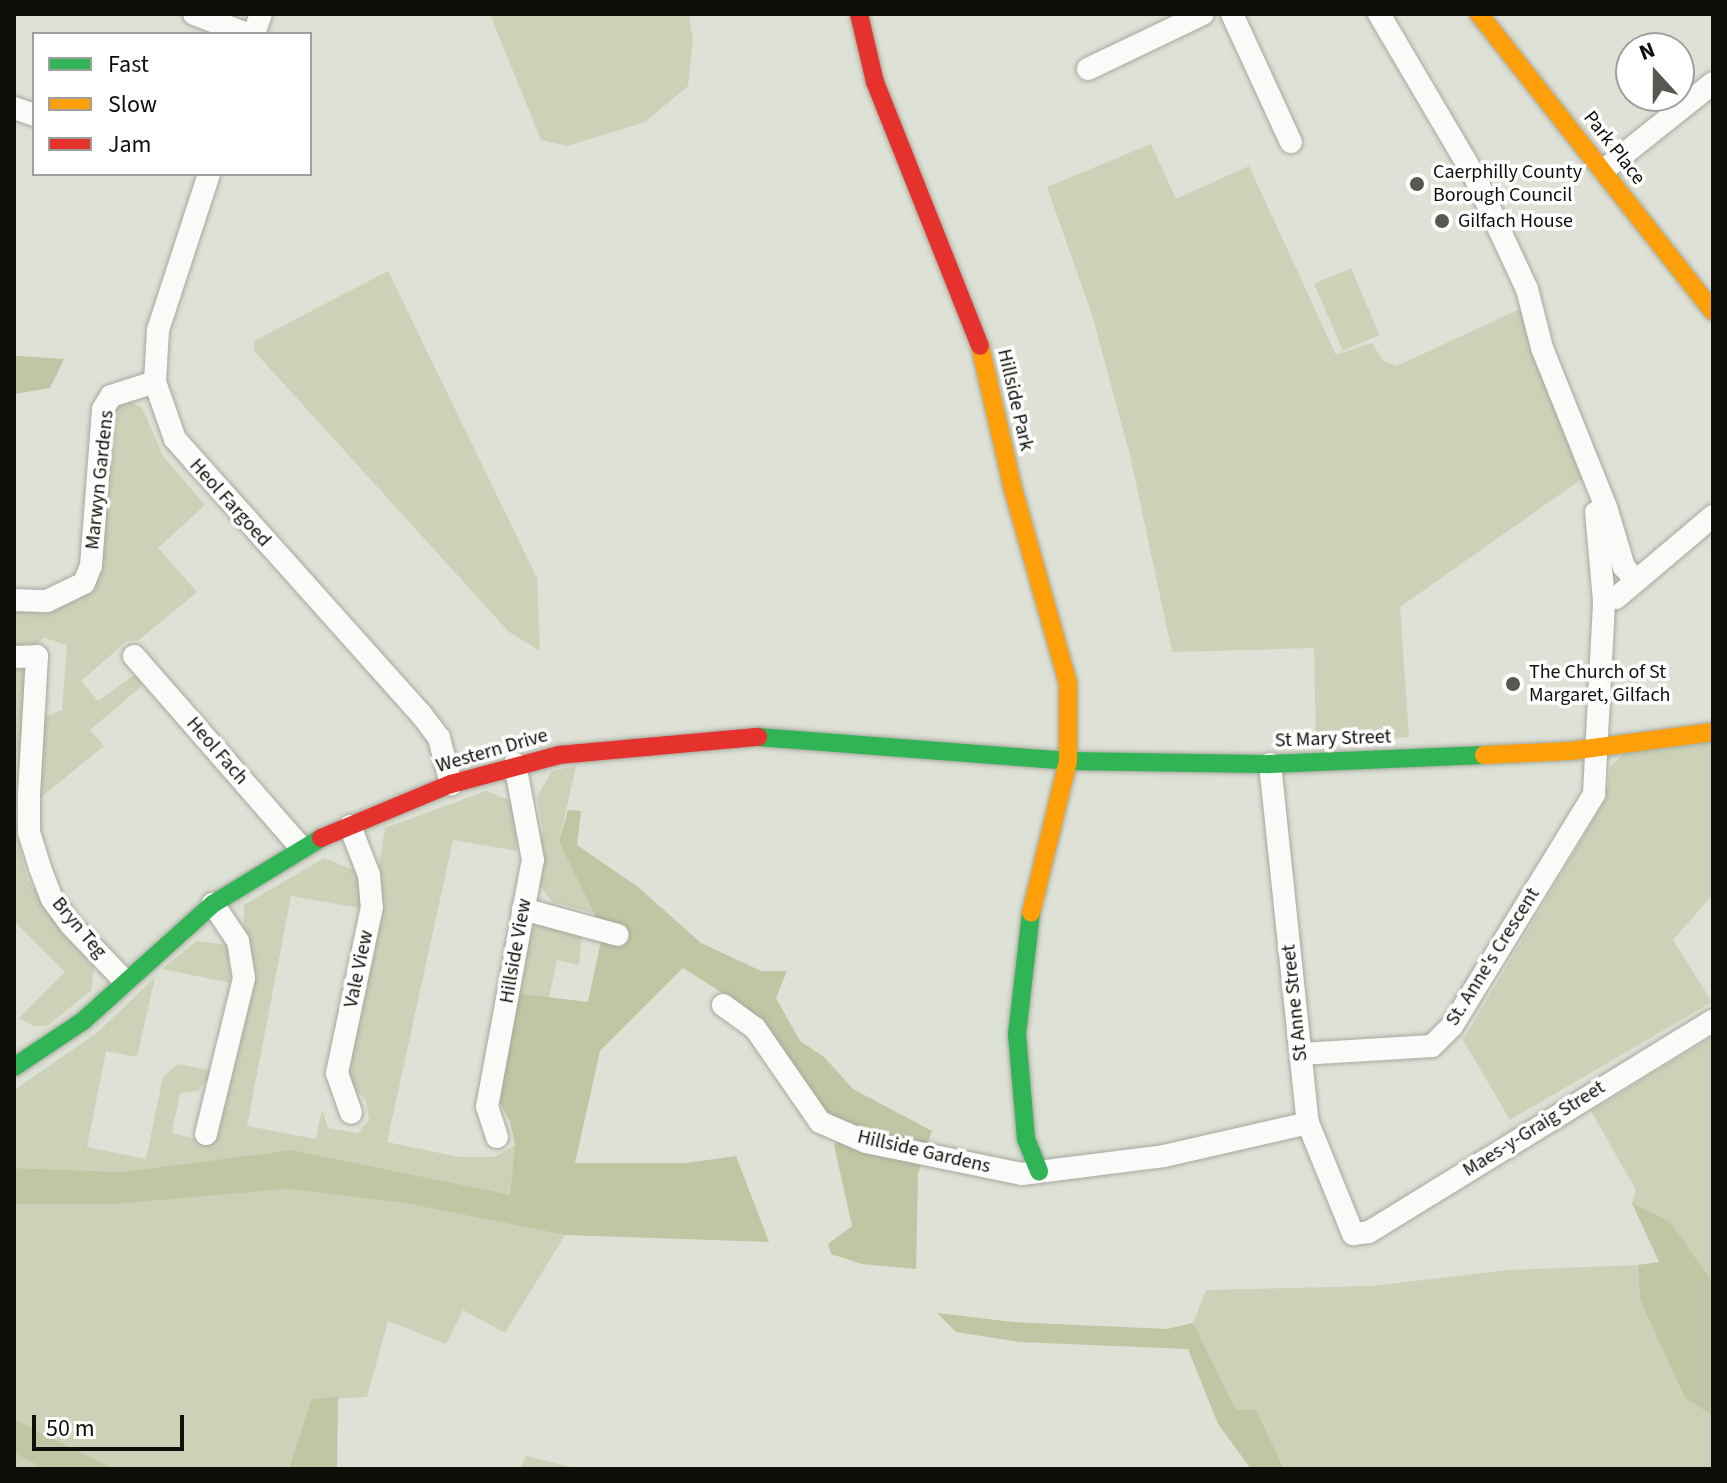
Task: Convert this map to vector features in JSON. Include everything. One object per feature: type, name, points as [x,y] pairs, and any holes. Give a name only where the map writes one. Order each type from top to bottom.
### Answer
[{"type":"street","points":[[194,14],[242,32]]},
{"type":"street","name":"Hillside Park","points":[[859,14],[875,82],[988,366],[1010,476],[1068,683],[1068,761],[1031,913],[1017,1034],[1026,1139],[1039,1172]]},
{"type":"street","points":[[1088,69],[1203,14]]},
{"type":"street","points":[[1232,14],[1291,142]]},
{"type":"street","points":[[1379,14],[1474,175],[1527,289],[1542,348],[1606,507],[1624,567],[1634,578]]},
{"type":"street","name":"Park Place","points":[[1479,14],[1713,311]]},
{"type":"street","points":[[1604,170],[1713,83]]},
{"type":"street","name":"Heol Fargoed","points":[[206,176],[158,330],[155,382],[175,439],[439,738],[451,784]]},
{"type":"street","name":"Marwyn Gardens","points":[[14,600],[47,601],[84,583],[91,566],[103,409],[111,396],[155,382]]},
{"type":"street","name":"St. Anne's Crescent","points":[[1301,1054],[1432,1046],[1448,1030],[1594,794],[1599,746],[1604,601],[1596,512]]},
{"type":"street","points":[[1616,598],[1634,578],[1713,516]]},
{"type":"street","name":"Bryn Teg","points":[[14,657],[37,656],[29,832],[40,868],[52,899],[71,925],[124,980]]},
{"type":"street","name":"Heol Fach","points":[[134,656],[300,846]]},
{"type":"street","name":"St Mary Street","points":[[1068,761],[1270,764],[1599,746],[1713,732]]},
{"type":"street","name":"Western Drive","points":[[20,1065],[83,1021],[124,980],[213,904],[300,846],[451,784],[515,764],[650,743],[785,736],[1068,761]]},
{"type":"street","name":"Hillside View","points":[[497,1137],[487,1107],[533,860],[515,764]]},
{"type":"street","name":"St Anne Street","points":[[1270,764],[1308,1123],[1353,1234]]},
{"type":"street","name":"Vale View","points":[[350,826],[369,875],[372,907],[337,1073],[351,1113]]},
{"type":"street","points":[[206,1134],[244,978],[238,941],[213,904]]},
{"type":"street","points":[[523,909],[618,935]]},
{"type":"street","name":"Hillside Gardens","points":[[723,1005],[755,1028],[820,1122],[866,1142],[1022,1174],[1164,1156],[1308,1123]]},
{"type":"street","name":"Maes-y-Graig Street","points":[[1353,1234],[1369,1232],[1713,1020]]},
{"type":"street","points":[[14,1040],[20,1065]]},
{"type":"green space","points":[[490,14],[689,14],[693,40],[688,86],[645,122],[567,146],[541,140]]},
{"type":"green space","points":[[1151,144],[1176,199],[1249,166],[1336,355],[1372,343],[1383,361],[1397,366],[1520,309],[1586,476],[1400,607],[1409,737],[1316,742],[1314,648],[1172,652],[1130,455],[1092,315],[1047,187]]},
{"type":"green space","points":[[1351,268],[1380,335],[1343,351],[1314,284]]},
{"type":"green space","points":[[388,271],[537,578],[540,651],[509,632],[254,351],[254,341]]},
{"type":"green space","points":[[14,357],[64,359],[50,388],[14,394]]},
{"type":"green space","points":[[127,401],[142,407],[163,456],[205,505],[158,548],[197,592],[139,640],[127,641],[81,681],[98,701],[134,675],[143,685],[90,730],[104,746],[35,802],[44,717],[62,710],[67,645],[44,638],[33,646],[14,646],[14,616],[21,606],[54,608],[78,600],[93,575],[107,411]]},
{"type":"green space","points":[[23,663],[27,672],[16,815],[20,849],[28,881],[94,968],[91,991],[47,1026],[33,1026],[19,1018],[65,972],[14,921],[14,664]]},
{"type":"green space","points":[[1713,740],[1713,894],[1673,940],[1712,1002],[1510,1120],[1463,1040],[1605,800],[1611,766],[1628,749]]},
{"type":"green space","points":[[576,766],[559,842],[594,913],[552,902],[535,879],[543,831],[537,797],[552,771]]},
{"type":"green space","points":[[486,791],[514,802],[517,851],[453,840],[387,1142],[459,1157],[495,1157],[515,1145],[510,1196],[292,1150],[121,1172],[14,1168],[14,1090],[97,1033],[155,977],[137,1057],[106,1051],[87,1147],[146,1159],[163,1077],[178,1064],[214,1071],[198,1091],[180,1093],[172,1133],[212,1143],[252,974],[243,933],[244,905],[324,858],[354,870],[361,887],[360,908],[291,896],[247,1126],[316,1139],[322,1109],[328,1128],[358,1133],[369,1120],[366,1101],[349,1081],[347,1068],[385,828]]},
{"type":"green space","points":[[568,810],[581,811],[577,845],[638,887],[701,943],[761,971],[787,971],[776,998],[800,1041],[824,1057],[853,1089],[932,1131],[918,1173],[916,1269],[862,1264],[831,1254],[828,1244],[852,1226],[834,1145],[852,1126],[822,1113],[743,1006],[683,968],[600,1051],[575,1163],[686,1163],[736,1156],[769,1242],[565,1235],[404,1203],[287,1189],[117,1204],[14,1204],[14,1168],[121,1172],[292,1150],[510,1195],[515,1145],[510,1121],[494,1093],[513,993],[588,1002],[601,941],[594,913],[559,842]]},
{"type":"green space","points":[[551,923],[582,933],[579,965],[557,960],[549,998],[513,993],[524,937],[537,925]]},
{"type":"green space","points":[[197,941],[227,945],[231,983],[162,969]]},
{"type":"green space","points":[[1713,1036],[1713,1282],[1669,1221],[1632,1203],[1636,1190],[1591,1111]]},
{"type":"green space","points":[[287,1189],[404,1203],[565,1235],[505,1333],[463,1310],[446,1344],[388,1321],[367,1397],[311,1400],[289,1469],[114,1469],[14,1419],[14,1204],[117,1204]]},
{"type":"green space","points":[[1632,1203],[1669,1221],[1713,1282],[1713,1416],[1685,1398],[1640,1300],[1638,1265],[1659,1262]]},
{"type":"green space","points":[[1638,1265],[1640,1300],[1685,1398],[1713,1416],[1713,1469],[1284,1469],[1256,1411],[1236,1411],[1193,1323],[1206,1290],[1372,1286],[1508,1270]]},
{"type":"green space","points":[[937,1313],[1013,1322],[1167,1329],[1193,1323],[1236,1410],[1256,1410],[1284,1469],[1251,1469],[1218,1424],[1188,1349],[1019,1342],[956,1332]]},
{"type":"green space","points":[[338,1396],[337,1469],[289,1469],[311,1400]]},
{"type":"green space","points":[[14,1419],[114,1469],[45,1469],[14,1453]]},
{"type":"green space","points":[[14,1453],[45,1469],[14,1469]]},
{"type":"green space","points":[[526,1456],[579,1469],[520,1469]]},
{"type":"traffic: fast","points":[[758,737],[1068,761],[1270,764],[1484,755]]},
{"type":"traffic: fast","points":[[14,1067],[83,1021],[213,904],[321,838]]},
{"type":"traffic: fast","points":[[1031,913],[1017,1034],[1026,1139],[1039,1172]]},
{"type":"traffic: slow","points":[[1479,14],[1713,311]]},
{"type":"traffic: slow","points":[[980,346],[1013,489],[1068,683],[1068,761],[1031,913]]},
{"type":"traffic: slow","points":[[1484,755],[1570,751],[1713,732]]},
{"type":"traffic: jam","points":[[859,14],[875,82],[980,346]]},
{"type":"traffic: jam","points":[[321,838],[451,784],[559,755],[758,737]]},
{"type":"place","name":"Caerphilly County Borough Council","points":[[1417,184]]},
{"type":"place","name":"Gilfach House","points":[[1442,221]]},
{"type":"place","name":"The Church of St Margaret, Gilfach","points":[[1513,684]]}]
